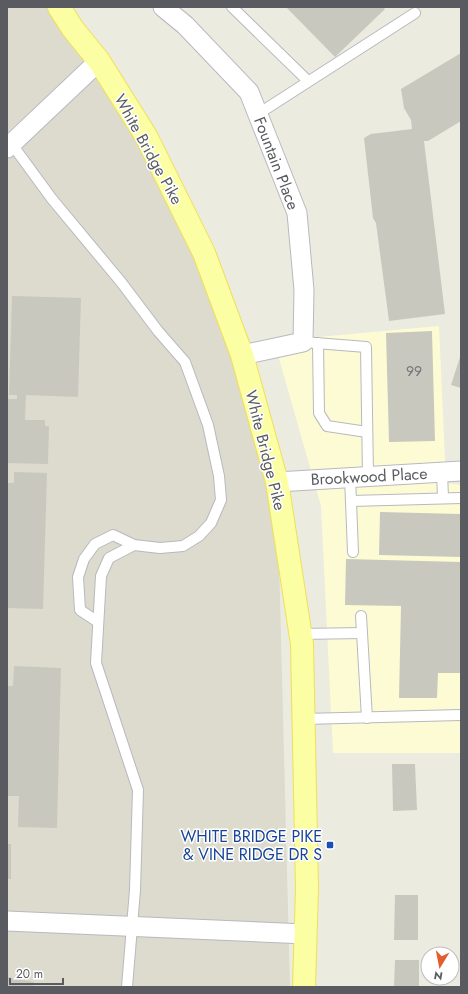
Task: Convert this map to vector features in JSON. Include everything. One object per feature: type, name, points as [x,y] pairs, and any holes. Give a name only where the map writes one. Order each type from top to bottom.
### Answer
[{"type":"main road","name":"White Bridge Pike","points":[[59,7],[73,29],[99,61],[146,136],[204,253],[242,355],[277,482],[302,644],[307,888],[304,987]]},
{"type":"street","name":"Fountain Place","points":[[163,7],[185,25],[249,92],[297,213],[310,342]]},
{"type":"street","points":[[9,146],[99,61]]},
{"type":"street","points":[[242,355],[310,342]]},
{"type":"street","name":"Brookwood Place","points":[[277,482],[461,471]]},
{"type":"street","points":[[7,922],[306,934]]},
{"type":"lane","points":[[232,7],[308,82]]},
{"type":"lane","points":[[258,114],[414,13]]},
{"type":"lane","points":[[9,146],[121,282],[158,331],[185,362],[208,425],[219,476],[221,500],[211,523],[199,536],[183,546],[160,548],[134,545],[112,535],[94,544],[84,559],[78,577],[80,610],[98,622]]},
{"type":"lane","points":[[353,552],[351,501],[359,476],[367,432],[366,346],[310,342],[319,414],[327,426],[367,432]]},
{"type":"lane","points":[[442,472],[442,498]]},
{"type":"lane","points":[[351,501],[461,498]]},
{"type":"lane","points":[[127,987],[135,890],[138,790],[96,663],[101,576],[109,558],[134,545]]},
{"type":"lane","points":[[361,616],[366,718]]},
{"type":"lane","points":[[300,634],[362,633]]},
{"type":"lane","points":[[303,720],[461,715]]},
{"type":"shaded area","points":[[7,7],[48,7],[172,189],[277,482],[290,987],[7,987]]},
{"type":"shaded area","points":[[439,326],[446,483],[461,485],[461,753],[333,753],[321,506],[274,341]]},
{"type":"building","points":[[286,7],[383,7],[385,9],[335,57]]},
{"type":"building","points":[[461,53],[461,121],[428,141],[424,141],[445,314],[389,321],[376,223],[373,218],[364,138],[371,134],[412,129],[411,120],[404,108],[401,89]]},
{"type":"building","points":[[12,296],[81,298],[78,397],[26,395],[25,420],[45,420],[45,426],[49,426],[48,464],[7,463],[7,399],[17,399],[17,395],[9,395]]},
{"type":"building","points":[[432,331],[435,441],[389,442],[386,333]]},
{"type":"building","points":[[461,354],[461,388],[451,385]]},
{"type":"building","points":[[14,472],[47,473],[43,609],[7,608],[7,483],[14,483]]},
{"type":"building","points":[[380,512],[461,514],[461,557],[379,555]]},
{"type":"building","points":[[346,559],[461,562],[460,673],[438,673],[437,698],[399,698],[401,606],[345,605]]},
{"type":"building","points":[[14,666],[61,668],[57,828],[18,827],[19,796],[7,796],[7,686],[13,686]]},
{"type":"building","points":[[392,764],[415,764],[417,810],[393,811]]},
{"type":"building","points":[[7,844],[11,844],[11,879],[7,879]]},
{"type":"building","points":[[395,895],[418,895],[418,940],[394,940]]},
{"type":"building","points":[[395,960],[419,960],[419,987],[394,987]]},
{"type":"building","points":[[7,977],[34,982],[33,987],[7,987]]},
{"type":"place","name":"WHITE BRIDGE PIKE & VINE RIDGE DR S","points":[[330,845]]}]
